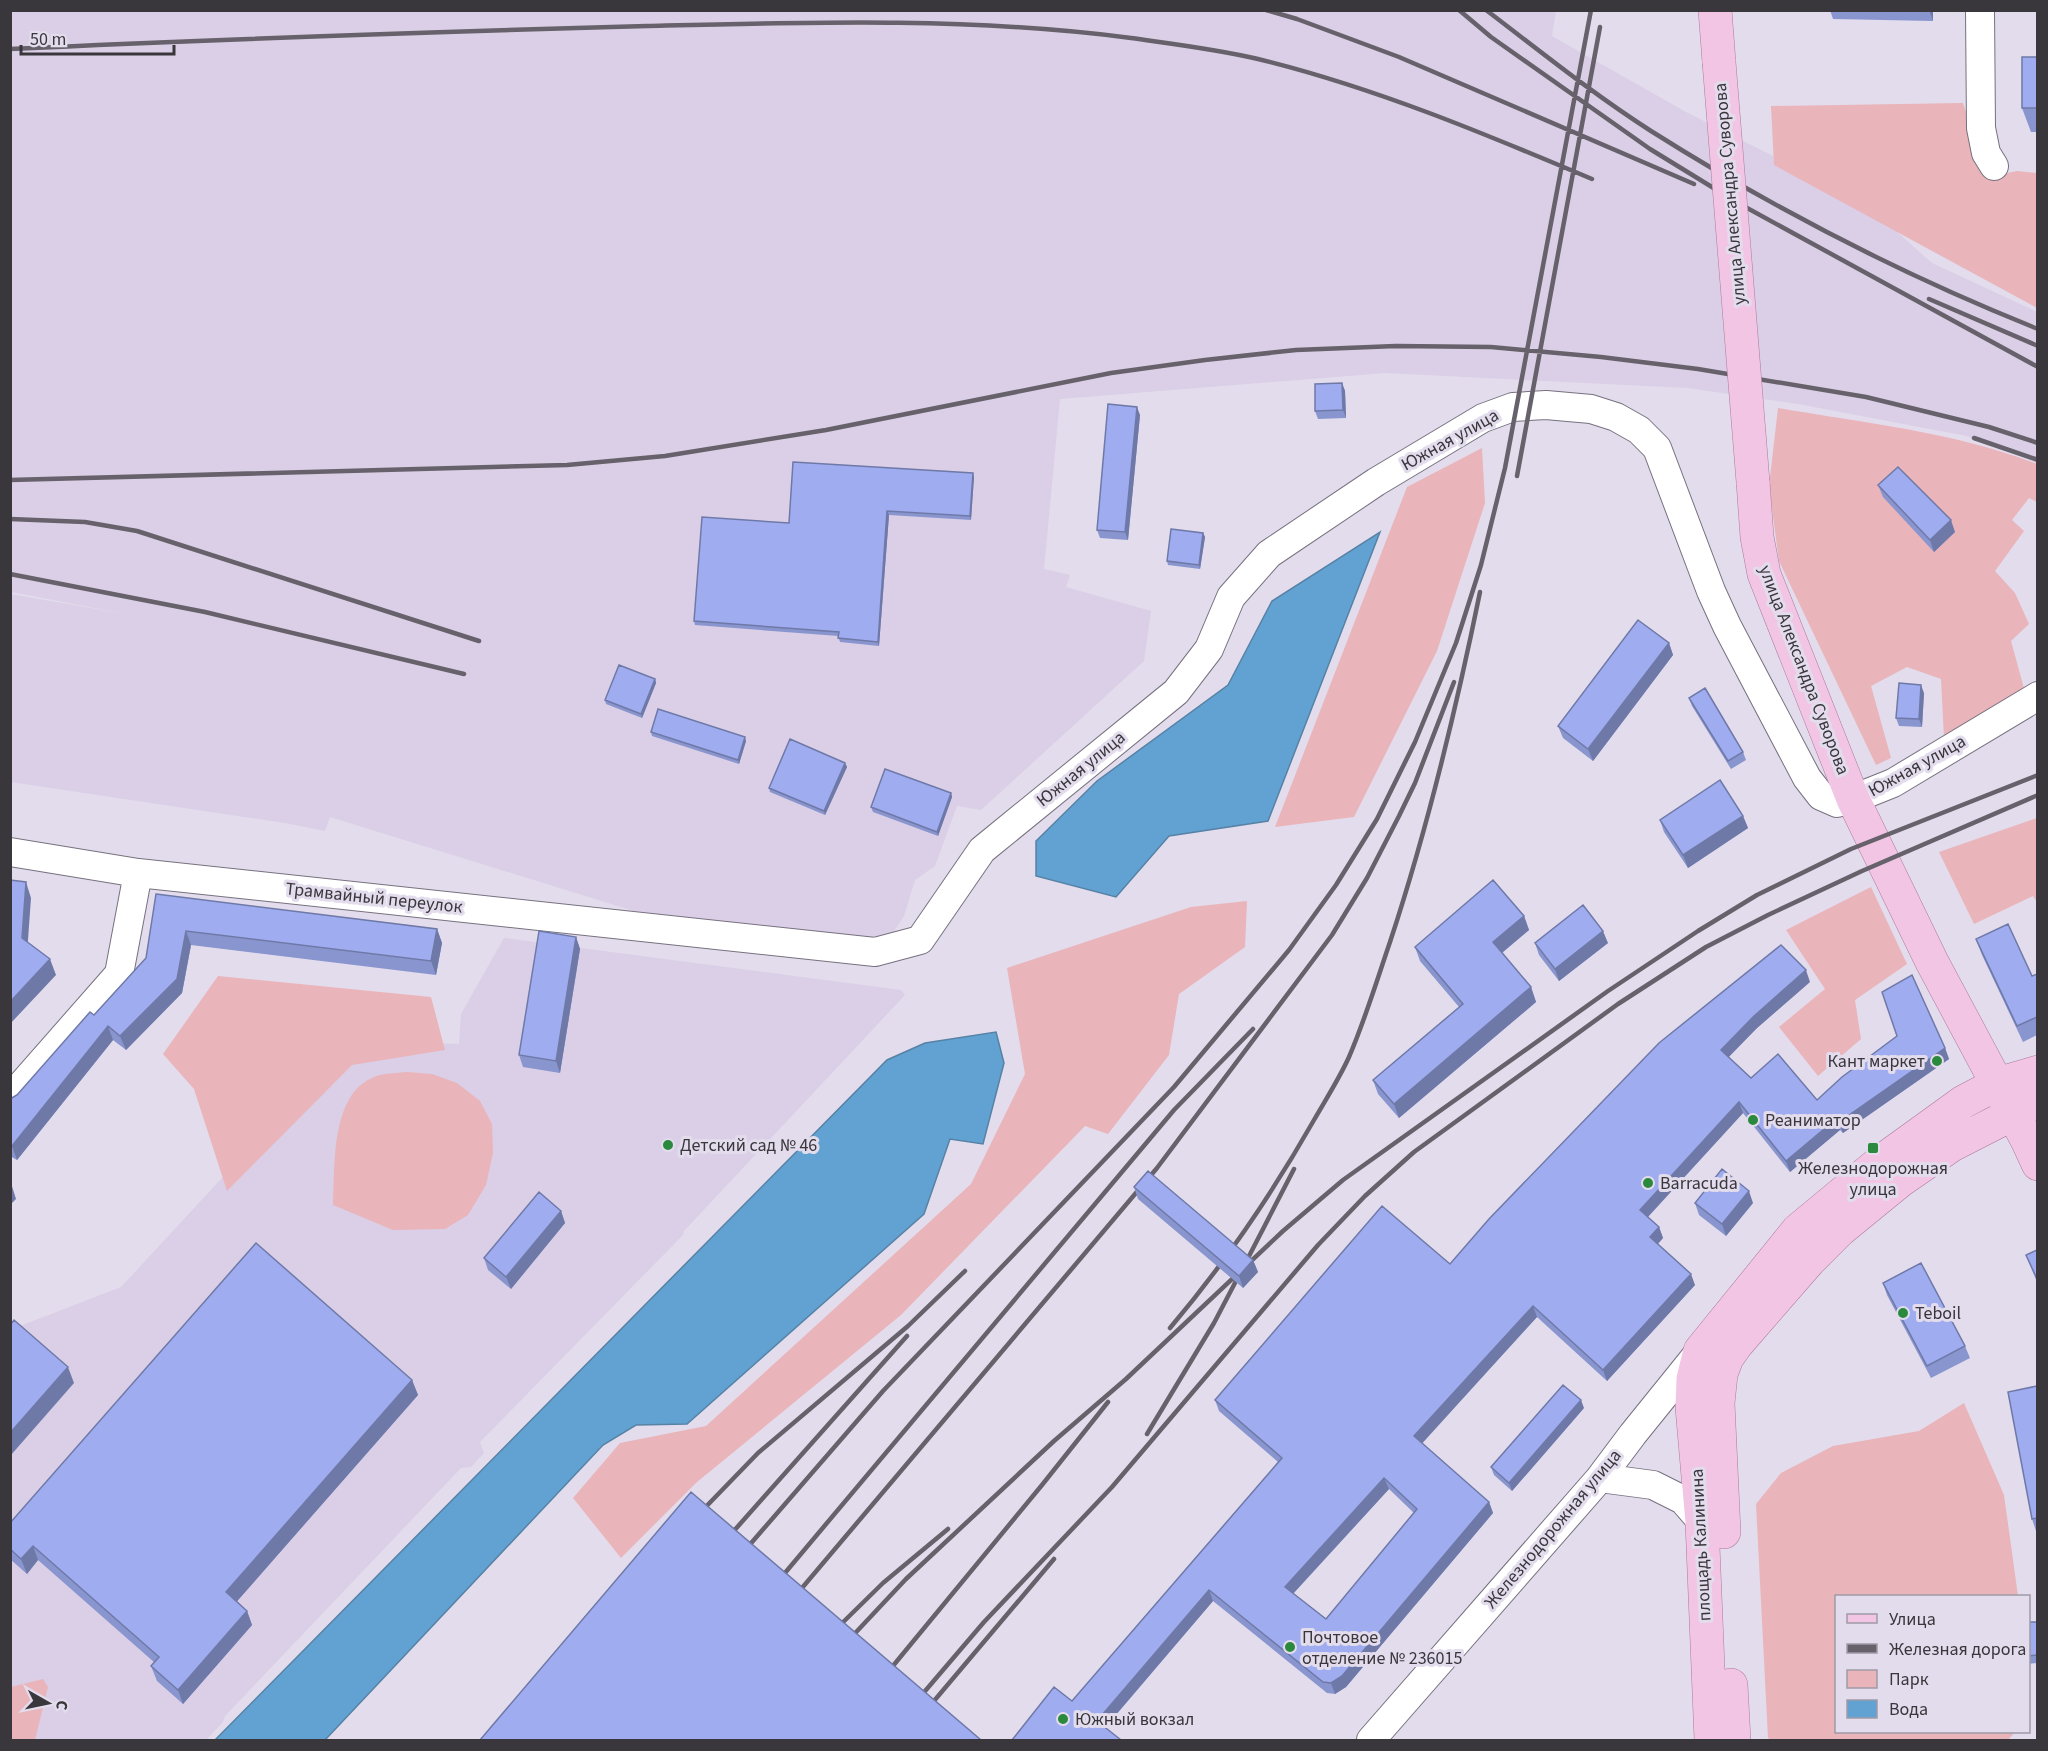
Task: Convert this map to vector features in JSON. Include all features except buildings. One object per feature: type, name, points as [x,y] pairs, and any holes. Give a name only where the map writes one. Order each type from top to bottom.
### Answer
[{"type":"main road","name":"улица Александра Суворова","points":[[1715,10],[1757,537],[1764,574],[1845,801],[1997,1084],[2025,1107],[2037,1164]]},
{"type":"main road","name":"Железнодорожная улица","points":[[1714,1354],[1798,1230],[1880,1162],[1963,1102],[1997,1084],[2037,1072]]},
{"type":"main road","name":"Железнодорожная улица","points":[[1714,1354],[1736,1345],[1809,1261],[1840,1230],[1900,1181],[1952,1145],[2025,1107]]},
{"type":"main road","points":[[2025,1107],[2037,1137]]},
{"type":"main road","name":"площадь Калинина","points":[[1711,1740],[1702,1522],[1692,1407],[1693,1380],[1714,1354]]},
{"type":"main road","name":"площадь Калинина","points":[[1714,1354],[1721,1374],[1718,1403],[1734,1740]]},
{"type":"street","points":[[1980,10],[1981,128],[1986,153],[1994,166]]},
{"type":"street","name":"Южная улица","points":[[875,952],[920,940],[982,850],[1176,692],[1209,649],[1232,597],[1269,554],[1376,482],[1483,418],[1514,407],[1546,405],[1591,409],[1616,417],[1640,430],[1657,448],[1670,477],[1711,591],[1727,626],[1808,778],[1821,796],[1845,801],[1893,783],[2037,696]]},
{"type":"street","name":"Трамвайный переулок","points":[[10,852],[138,873],[875,952]]},
{"type":"street","points":[[10,1098],[119,974],[138,873]]},
{"type":"street","name":"Железнодорожная улица","points":[[1371,1740],[1600,1478],[1633,1434],[1714,1354]]},
{"type":"street","points":[[1600,1478],[1653,1485],[1683,1500],[1702,1522]]},
{"type":"shaded area","points":[[11,11],[1556,11],[1552,36],[1686,112],[1862,201],[1932,263],[2037,312],[2037,463],[1967,436],[1798,404],[1688,388],[1385,373],[1060,399],[1044,569],[1070,575],[1066,587],[1151,611],[1144,661],[981,810],[957,806],[935,866],[915,880],[904,916],[889,939],[835,935],[634,911],[330,817],[325,831],[11,782],[10,594],[126,614],[11,592]]},
{"type":"shaded area","points":[[504,938],[901,990],[905,995],[683,1232],[684,1234],[480,1442],[484,1453],[471,1467],[461,1468],[225,1716],[223,1722],[206,1740],[11,1740],[11,1334],[15,1328],[121,1287],[349,1041],[459,1044],[461,1014]]},
{"type":"green space","points":[[1963,103],[1988,177],[2017,171],[2037,173],[2037,308],[1774,165],[1771,106]]},
{"type":"green space","points":[[1778,408],[1942,436],[2037,464],[2037,502],[2029,498],[2012,520],[2024,531],[1995,571],[2015,593],[2029,624],[2011,641],[2025,692],[1944,738],[1941,679],[1907,667],[1871,686],[1891,758],[1876,765],[1779,561],[1769,486]]},
{"type":"green space","points":[[1482,448],[1485,503],[1437,651],[1354,817],[1275,827],[1407,487]]},
{"type":"green space","points":[[2037,818],[2037,902],[2033,896],[1974,924],[1939,852]]},
{"type":"green space","points":[[1871,887],[1907,964],[1855,1000],[1861,1039],[1818,1076],[1779,1027],[1825,989],[1786,930]]},
{"type":"green space","points":[[1247,901],[1245,947],[1179,994],[1169,1055],[1108,1134],[1085,1126],[901,1315],[697,1482],[621,1558],[573,1498],[620,1443],[706,1426],[971,1184],[1025,1074],[1007,968],[1191,907]]},
{"type":"green space","points":[[218,976],[431,997],[445,1050],[352,1065],[227,1191],[194,1089],[163,1054]]},
{"type":"green space","points":[[407,1072],[432,1074],[457,1083],[480,1101],[492,1124],[493,1153],[486,1185],[468,1215],[445,1229],[393,1230],[333,1205],[338,1130],[352,1095],[364,1083],[380,1075]]},
{"type":"green space","points":[[1964,1403],[2004,1495],[2018,1595],[1835,1595],[1835,1733],[2014,1733],[2008,1740],[1772,1740],[1768,1738],[1756,1504],[1781,1473],[1833,1446],[1919,1431]]},
{"type":"green space","points":[[43,1679],[48,1687],[35,1740],[11,1740],[11,1687]]},
{"type":"water","points":[[1380,532],[1268,821],[1169,836],[1116,897],[1036,876],[1036,841],[1097,781],[1228,685],[1272,601]]},
{"type":"water","points":[[996,1032],[1004,1063],[983,1144],[950,1139],[924,1214],[687,1424],[636,1425],[603,1445],[325,1740],[215,1740],[887,1060],[925,1043]]},
{"type":"railway","points":[[1266,10],[1297,19],[1399,57],[1694,184]]},
{"type":"railway","points":[[1459,10],[1491,37],[1650,149],[1738,203],[2038,367]]},
{"type":"railway","points":[[1486,10],[1629,117],[1744,187],[1888,263],[2038,329]]},
{"type":"railway","points":[[740,1556],[883,1391],[1174,1087],[1289,950],[1336,885],[1377,819],[1415,742],[1456,643],[1481,565],[1505,468],[1591,10]]},
{"type":"railway","points":[[10,49],[408,33],[768,23],[950,24],[1071,31],[1210,50],[1301,70],[1427,112],[1592,179]]},
{"type":"railway","points":[[1517,476],[1600,27]]},
{"type":"railway","points":[[1929,299],[2038,346]]},
{"type":"railway","points":[[10,480],[567,465],[665,456],[826,430],[1111,373],[1296,350],[1396,346],[1491,347],[1698,369],[1866,397],[1989,427],[2038,443]]},
{"type":"railway","points":[[1974,438],[2038,460]]},
{"type":"railway","points":[[10,519],[85,522],[137,531],[479,641]]},
{"type":"railway","points":[[10,574],[205,612],[464,674]]},
{"type":"railway","points":[[1170,1328],[1229,1253],[1264,1201],[1298,1148],[1349,1057],[1376,985],[1417,855],[1451,724],[1480,592]]},
{"type":"railway","points":[[791,1601],[1157,1168],[1332,935],[1367,878],[1415,783],[1454,682]]},
{"type":"railway","points":[[844,1645],[906,1579],[1054,1441],[1126,1379],[1283,1231],[1343,1180],[1608,991],[1757,895],[1851,849],[2038,775]]},
{"type":"railway","points":[[914,1704],[984,1622],[1112,1487],[1318,1245],[1365,1196],[1414,1152],[1618,1004],[1706,947],[1862,871],[2038,795]]},
{"type":"railway","points":[[774,1586],[1174,1110],[1253,1029]]},
{"type":"railway","points":[[1247,1260],[1294,1169]]},
{"type":"railway","points":[[695,1518],[758,1453],[908,1326],[965,1271]]},
{"type":"railway","points":[[1147,1434],[1214,1323],[1236,1281]]},
{"type":"railway","points":[[724,1542],[907,1336]]},
{"type":"railway","points":[[883,1678],[1108,1402]]},
{"type":"railway","points":[[832,1633],[883,1583],[948,1529]]},
{"type":"railway","points":[[901,1740],[1054,1559]]},
{"type":"place","name":"Кант маркет","points":[[1937,1061]]},
{"type":"place","name":"Реаниматор","points":[[1753,1120]]},
{"type":"place","name":"Детский сад № 46","points":[[668,1145]]},
{"type":"place","name":"Железнодорожная улица","points":[[1873,1148]]},
{"type":"place","name":"Barracuda","points":[[1648,1183]]},
{"type":"place","name":"Teboil","points":[[1903,1313]]},
{"type":"place","name":"Почтовое отделение № 236015","points":[[1290,1647]]},
{"type":"place","name":"Южный вокзал","points":[[1063,1719]]}]
